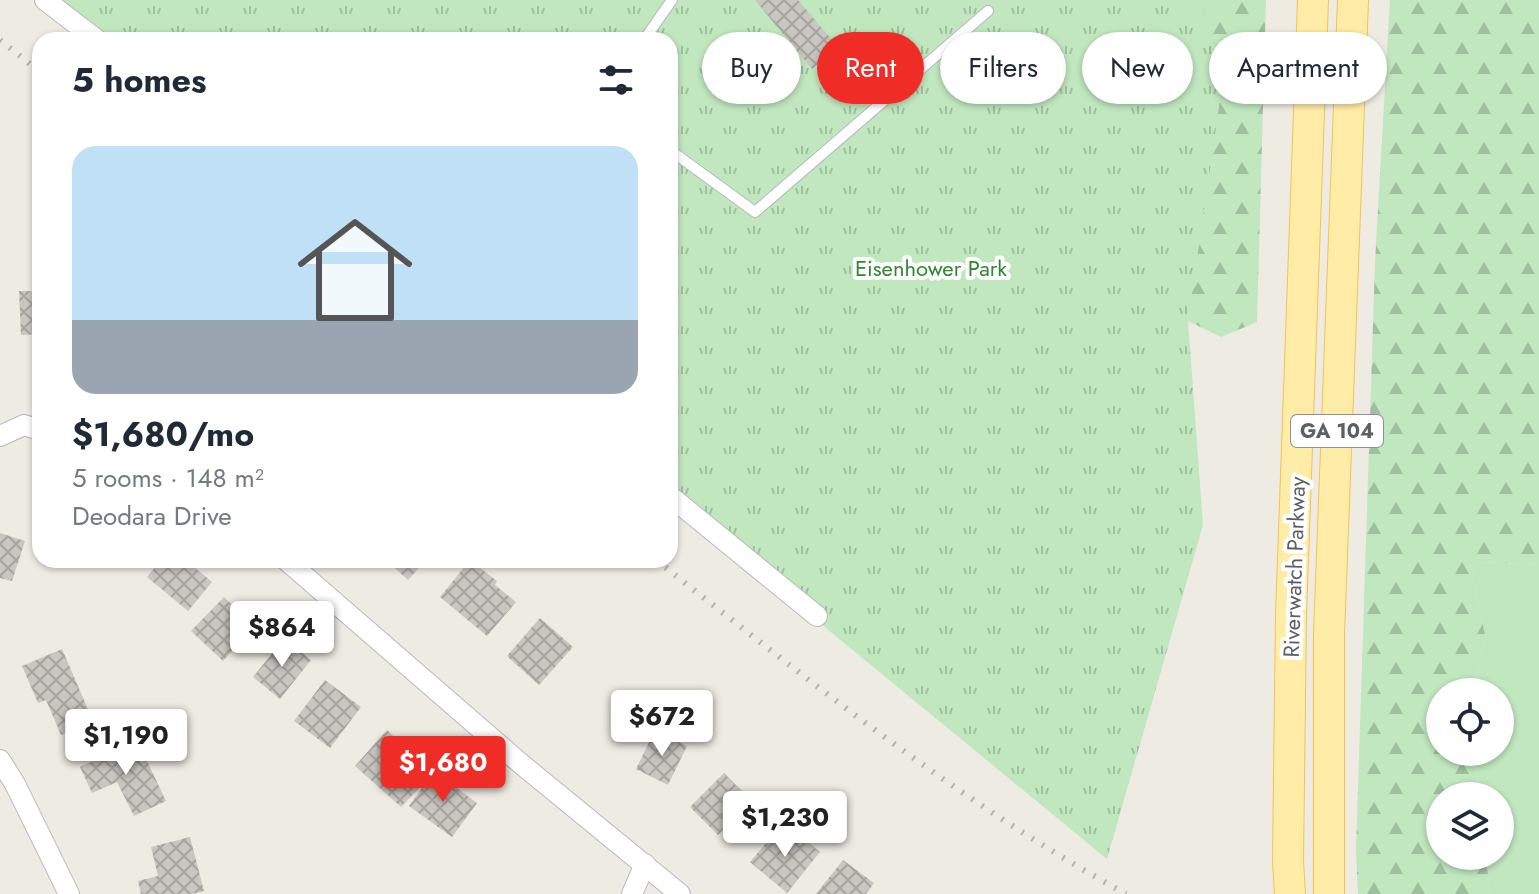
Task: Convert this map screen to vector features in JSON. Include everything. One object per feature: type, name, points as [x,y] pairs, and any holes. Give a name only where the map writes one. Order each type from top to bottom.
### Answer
[{"type":"main road","name":"Riverwatch Parkway","points":[[1290,894],[1291,615],[1313,0]]},
{"type":"main road","name":"Riverwatch Parkway","points":[[1329,894],[1329,634],[1353,0]]},
{"type":"street","points":[[45,0],[87,32]]},
{"type":"street","points":[[0,436],[24,425],[32,428]]},
{"type":"street","points":[[678,503],[817,616]]},
{"type":"street","points":[[295,568],[520,763],[680,894]]},
{"type":"street","points":[[0,760],[69,894]]},
{"type":"street","points":[[632,894],[645,864]]},
{"type":"lane","points":[[650,32],[672,0]]},
{"type":"lane","points":[[678,156],[755,212],[988,11]]},
{"type":"green space","name":"Eisenhower Park","points":[[41,0],[1201,0],[1209,33],[1209,104],[1219,104],[1188,321],[1203,525],[1107,859],[678,507],[678,32],[81,32]]},
{"type":"green space","points":[[1157,0],[1266,0],[1265,32],[1209,32],[1209,104],[1263,104],[1257,322],[1221,337],[1188,321],[1167,104],[1193,104],[1193,32],[1160,32]]},
{"type":"green space","points":[[1390,0],[1539,0],[1539,565],[1479,562],[1472,575],[1486,639],[1475,678],[1426,678],[1426,766],[1475,766],[1479,782],[1426,782],[1426,870],[1487,870],[1490,894],[1358,894],[1356,850],[1375,262],[1384,104],[1387,104]]},
{"type":"green space","points":[[1479,562],[1539,565],[1539,894],[1490,894],[1487,870],[1514,870],[1514,782],[1479,782],[1475,766],[1514,766],[1514,678],[1475,678],[1486,639],[1472,575]]},
{"type":"building","points":[[755,0],[798,0],[825,32],[817,32],[817,65],[812,69],[801,56],[801,32],[781,32]]},
{"type":"building","points":[[19,291],[32,291],[32,334],[21,335]]},
{"type":"building","points":[[0,533],[25,541],[12,581],[0,578]]},
{"type":"building","points":[[154,568],[195,568],[212,582],[188,611],[147,577]]},
{"type":"building","points":[[395,568],[419,568],[408,580]]},
{"type":"building","points":[[464,568],[480,568],[516,602],[487,636],[440,597]]},
{"type":"building","points":[[224,597],[255,627],[223,661],[191,631]]},
{"type":"building","points":[[540,618],[573,647],[539,685],[507,656]]},
{"type":"building","points":[[284,639],[311,660],[280,699],[253,677]]},
{"type":"building","points":[[62,649],[93,721],[61,735],[46,700],[38,703],[22,666]]},
{"type":"building","points":[[325,680],[361,707],[330,748],[294,721]]},
{"type":"building","points":[[387,730],[419,760],[410,770],[424,783],[401,807],[355,766]]},
{"type":"building","points":[[655,730],[687,746],[668,785],[636,769]]},
{"type":"building","points":[[137,740],[166,801],[134,816],[117,782],[92,793],[80,767]]},
{"type":"building","points":[[434,771],[477,803],[452,837],[409,806]]},
{"type":"building","points":[[724,773],[752,801],[718,835],[690,807]]},
{"type":"building","points":[[776,831],[787,840],[795,831],[820,852],[787,893],[750,862]]},
{"type":"building","points":[[190,837],[204,891],[192,894],[141,894],[138,881],[158,876],[151,847]]},
{"type":"building","points":[[843,860],[874,883],[866,894],[816,894]]},
{"type":"railway","points":[[0,40],[32,66]]},
{"type":"railway","points":[[666,568],[943,779],[1063,858],[1126,894]]}]
